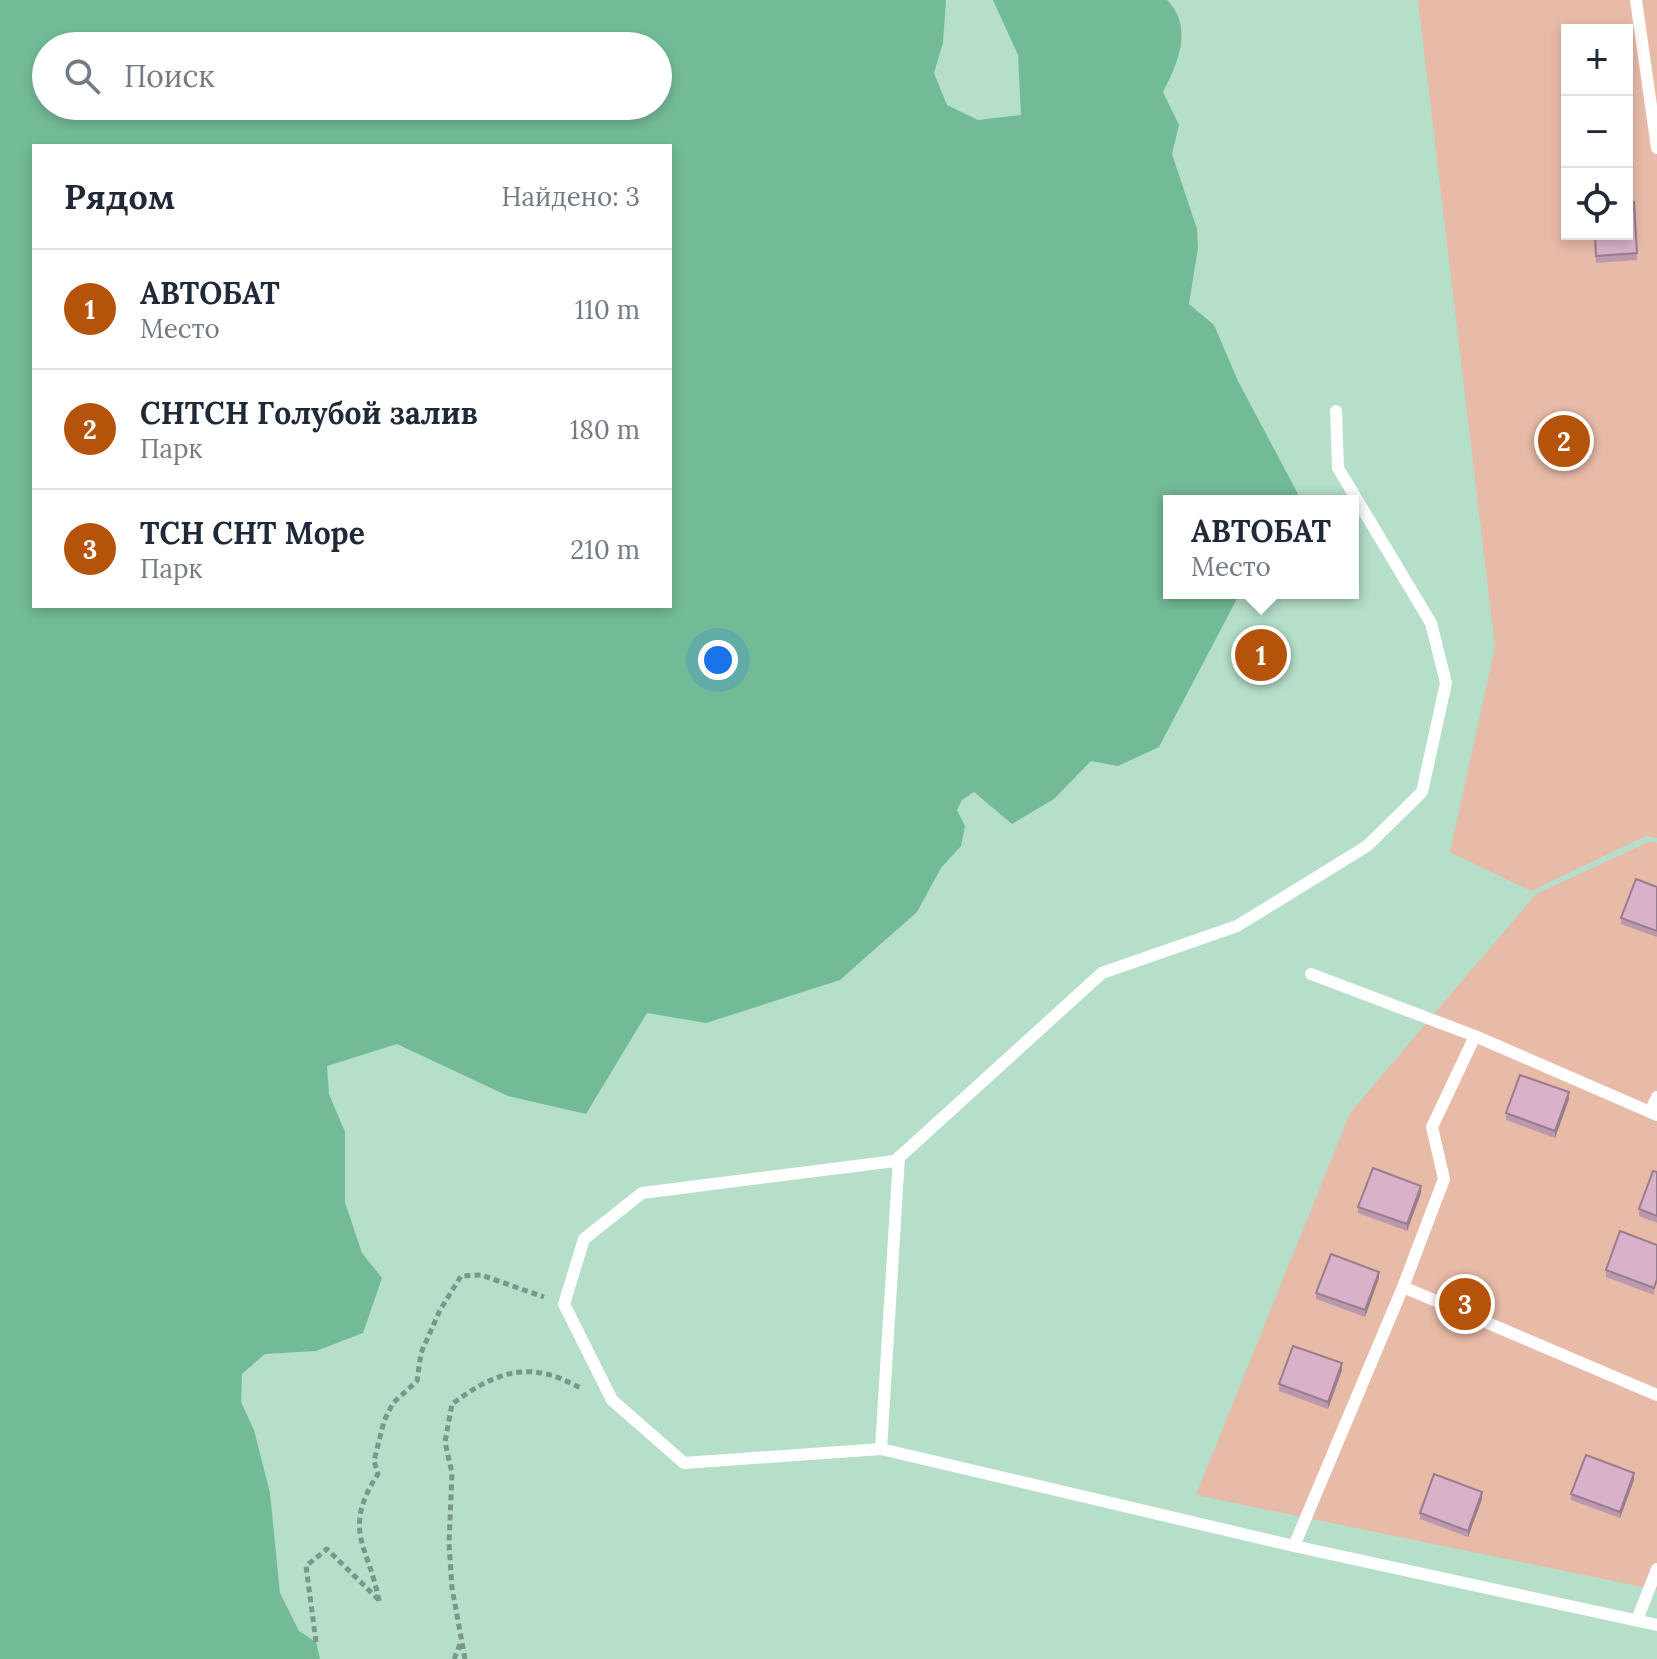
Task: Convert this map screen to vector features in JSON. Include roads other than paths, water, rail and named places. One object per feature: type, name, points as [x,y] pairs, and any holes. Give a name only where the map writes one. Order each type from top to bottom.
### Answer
[{"type":"lane","points":[[1636,0],[1657,148]]},
{"type":"lane","points":[[1336,411],[1338,468],[1354,495]]},
{"type":"lane","points":[[1359,503],[1431,623],[1446,683],[1422,792],[1367,846],[1237,926],[1102,973],[895,1161],[642,1193],[584,1239],[564,1304],[612,1400],[684,1463],[881,1449],[1294,1546],[1657,1625]]},
{"type":"lane","points":[[1311,974],[1475,1036],[1654,1114],[1657,1097]]},
{"type":"lane","points":[[1294,1546],[1403,1287],[1444,1179],[1432,1127],[1475,1036]]},
{"type":"lane","points":[[881,1449],[899,1157]]},
{"type":"lane","points":[[1403,1287],[1657,1395]]},
{"type":"lane","points":[[1637,1620],[1657,1569]]},
{"type":"place","name":"СНТСН Голубой залив","points":[[1564,441]]},
{"type":"place","name":"АВТОБАТ","points":[[1261,655]]},
{"type":"place","name":"ТСН СНТ Море","points":[[1465,1304]]}]
